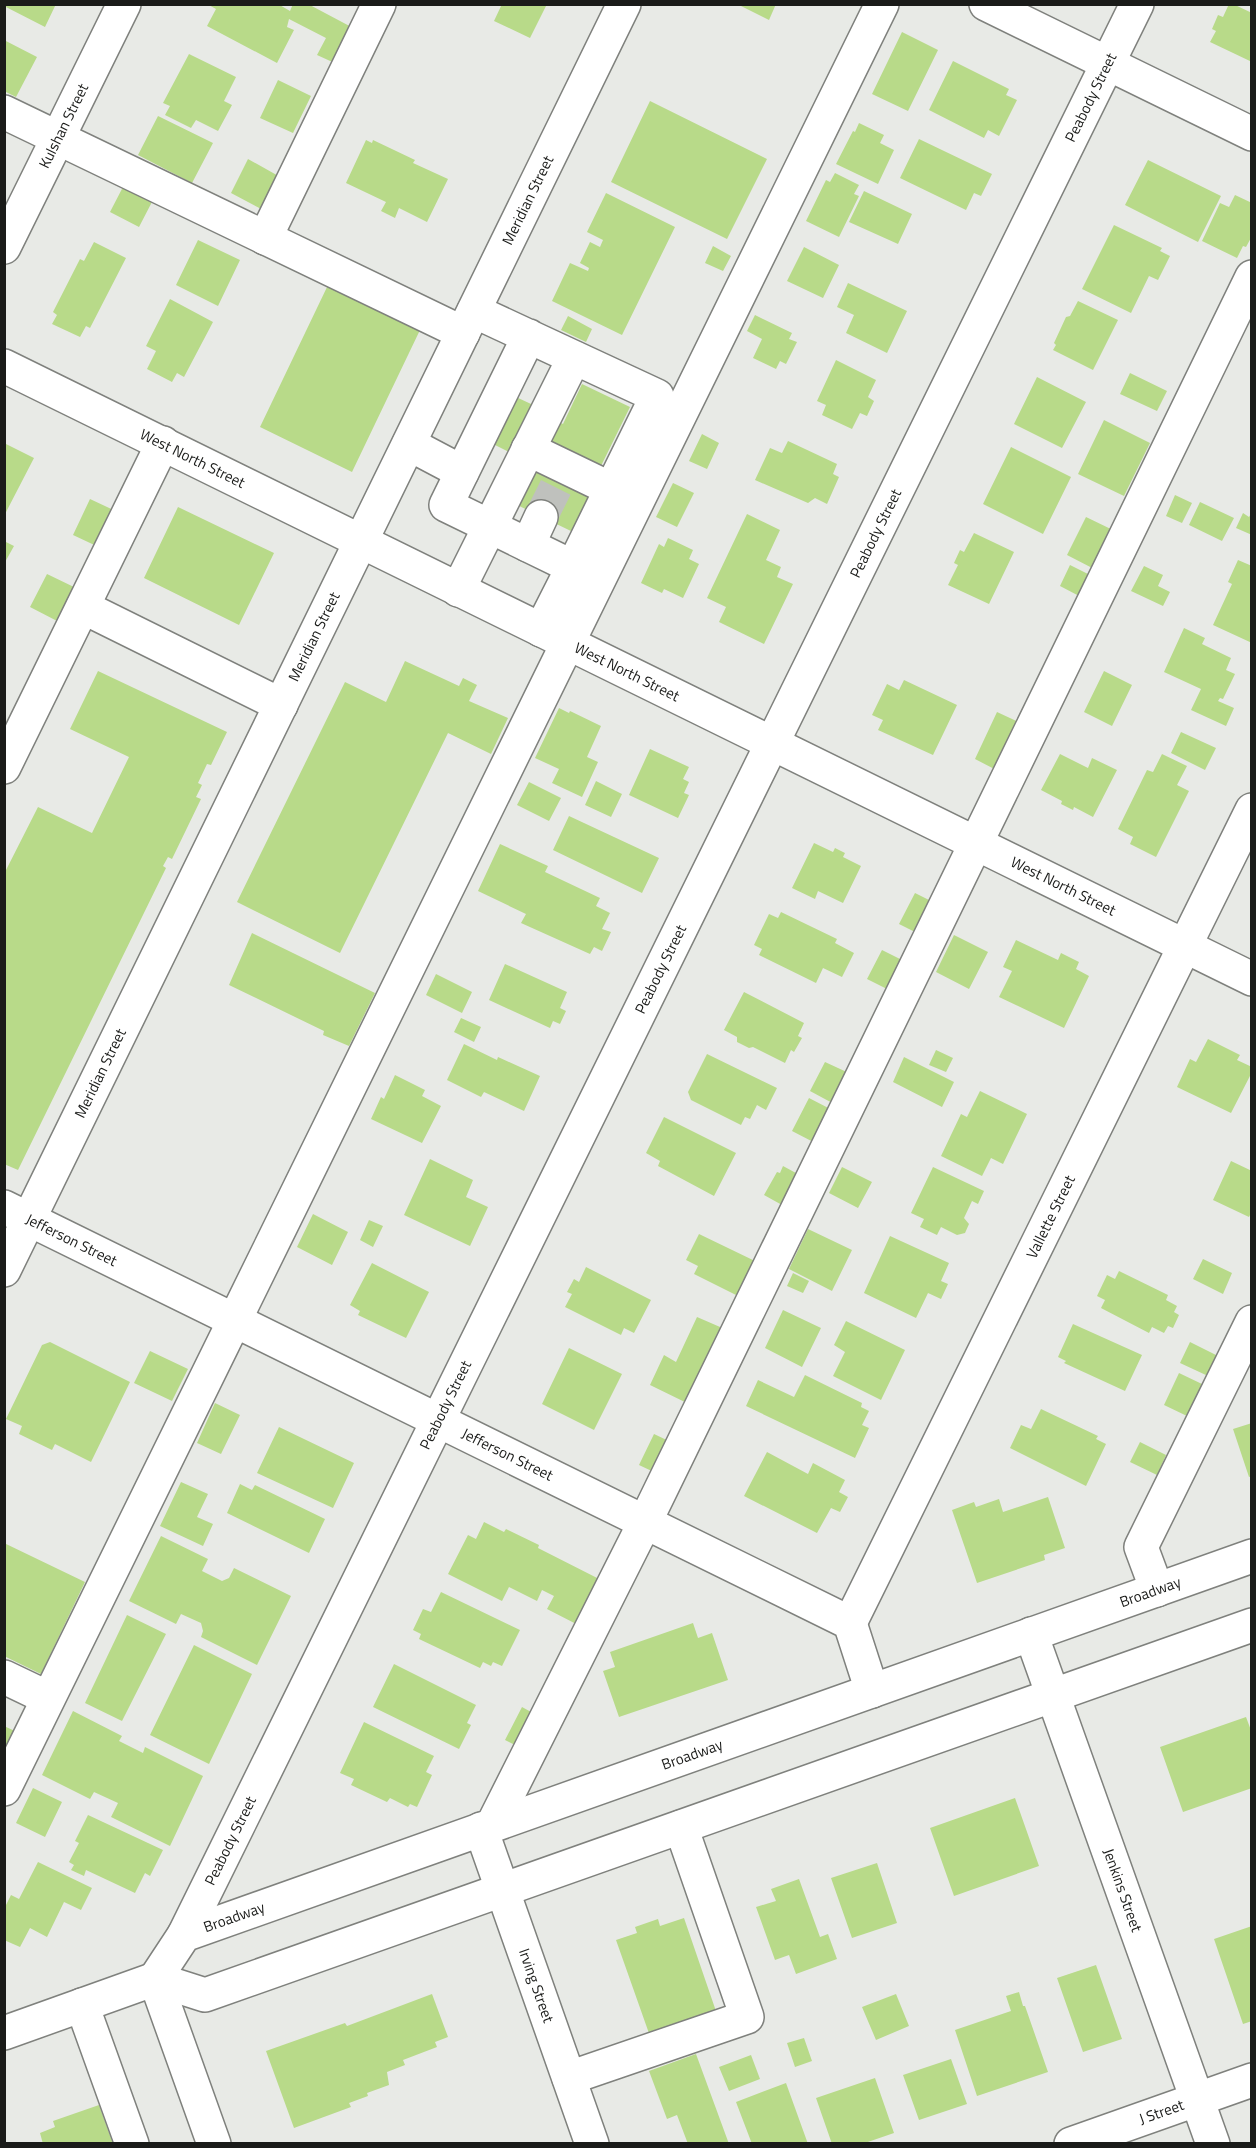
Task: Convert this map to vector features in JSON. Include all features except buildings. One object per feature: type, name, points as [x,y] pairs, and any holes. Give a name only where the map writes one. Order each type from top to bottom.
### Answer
[{"type":"street","name":"Kulshan Street","points":[[4,247],[124,4]]},
{"type":"street","points":[[265,238],[379,4]]},
{"type":"street","name":"Meridian Street","points":[[4,1270],[17,1213],[281,705],[624,4]]},
{"type":"street","points":[[4,1790],[234,1321],[554,637],[882,4]]},
{"type":"street","points":[[986,4],[1251,134]]},
{"type":"street","name":"Peabody Street","points":[[184,1935],[1137,4]]},
{"type":"street","points":[[4,112],[265,238],[469,322],[529,336],[657,396],[573,567],[554,637]]},
{"type":"street","points":[[487,1827],[645,1522],[1251,277]]},
{"type":"street","points":[[529,336],[446,505],[491,527],[534,531],[573,567]]},
{"type":"street","points":[[458,590],[574,358]]},
{"type":"street","name":"West North Street","points":[[4,366],[1251,980]]},
{"type":"street","points":[[4,767],[162,443]]},
{"type":"street","points":[[409,444],[462,472]]},
{"type":"street","points":[[528,449],[563,471],[611,489]]},
{"type":"street","points":[[83,607],[281,705]]},
{"type":"street","name":"Vallette Street","points":[[850,1623],[1251,810]]},
{"type":"street","name":"Jefferson Street","points":[[17,1213],[850,1623]]},
{"type":"street","points":[[1157,1590],[1141,1547],[1251,1322]]},
{"type":"street","name":"Broadway","points":[[155,1979],[184,1935],[1251,1556]]},
{"type":"street","points":[[850,1623],[872,1691]]},
{"type":"street","points":[[4,2033],[155,1979],[206,1995],[1251,1625]]},
{"type":"street","name":"Jenkins Street","points":[[1032,1634],[1213,2144]]},
{"type":"street","points":[[4,1677],[48,1698]]},
{"type":"street","name":"Irving Street","points":[[487,1827],[502,1890],[592,2144]]},
{"type":"street","points":[[569,2078],[747,2017],[681,1827]]},
{"type":"street","points":[[155,1979],[214,2144]]},
{"type":"street","points":[[82,2006],[132,2144]]},
{"type":"street","name":"J Street","points":[[1071,2144],[1251,2080]]},
{"type":"tunnel","points":[[541,517],[562,475]]}]
